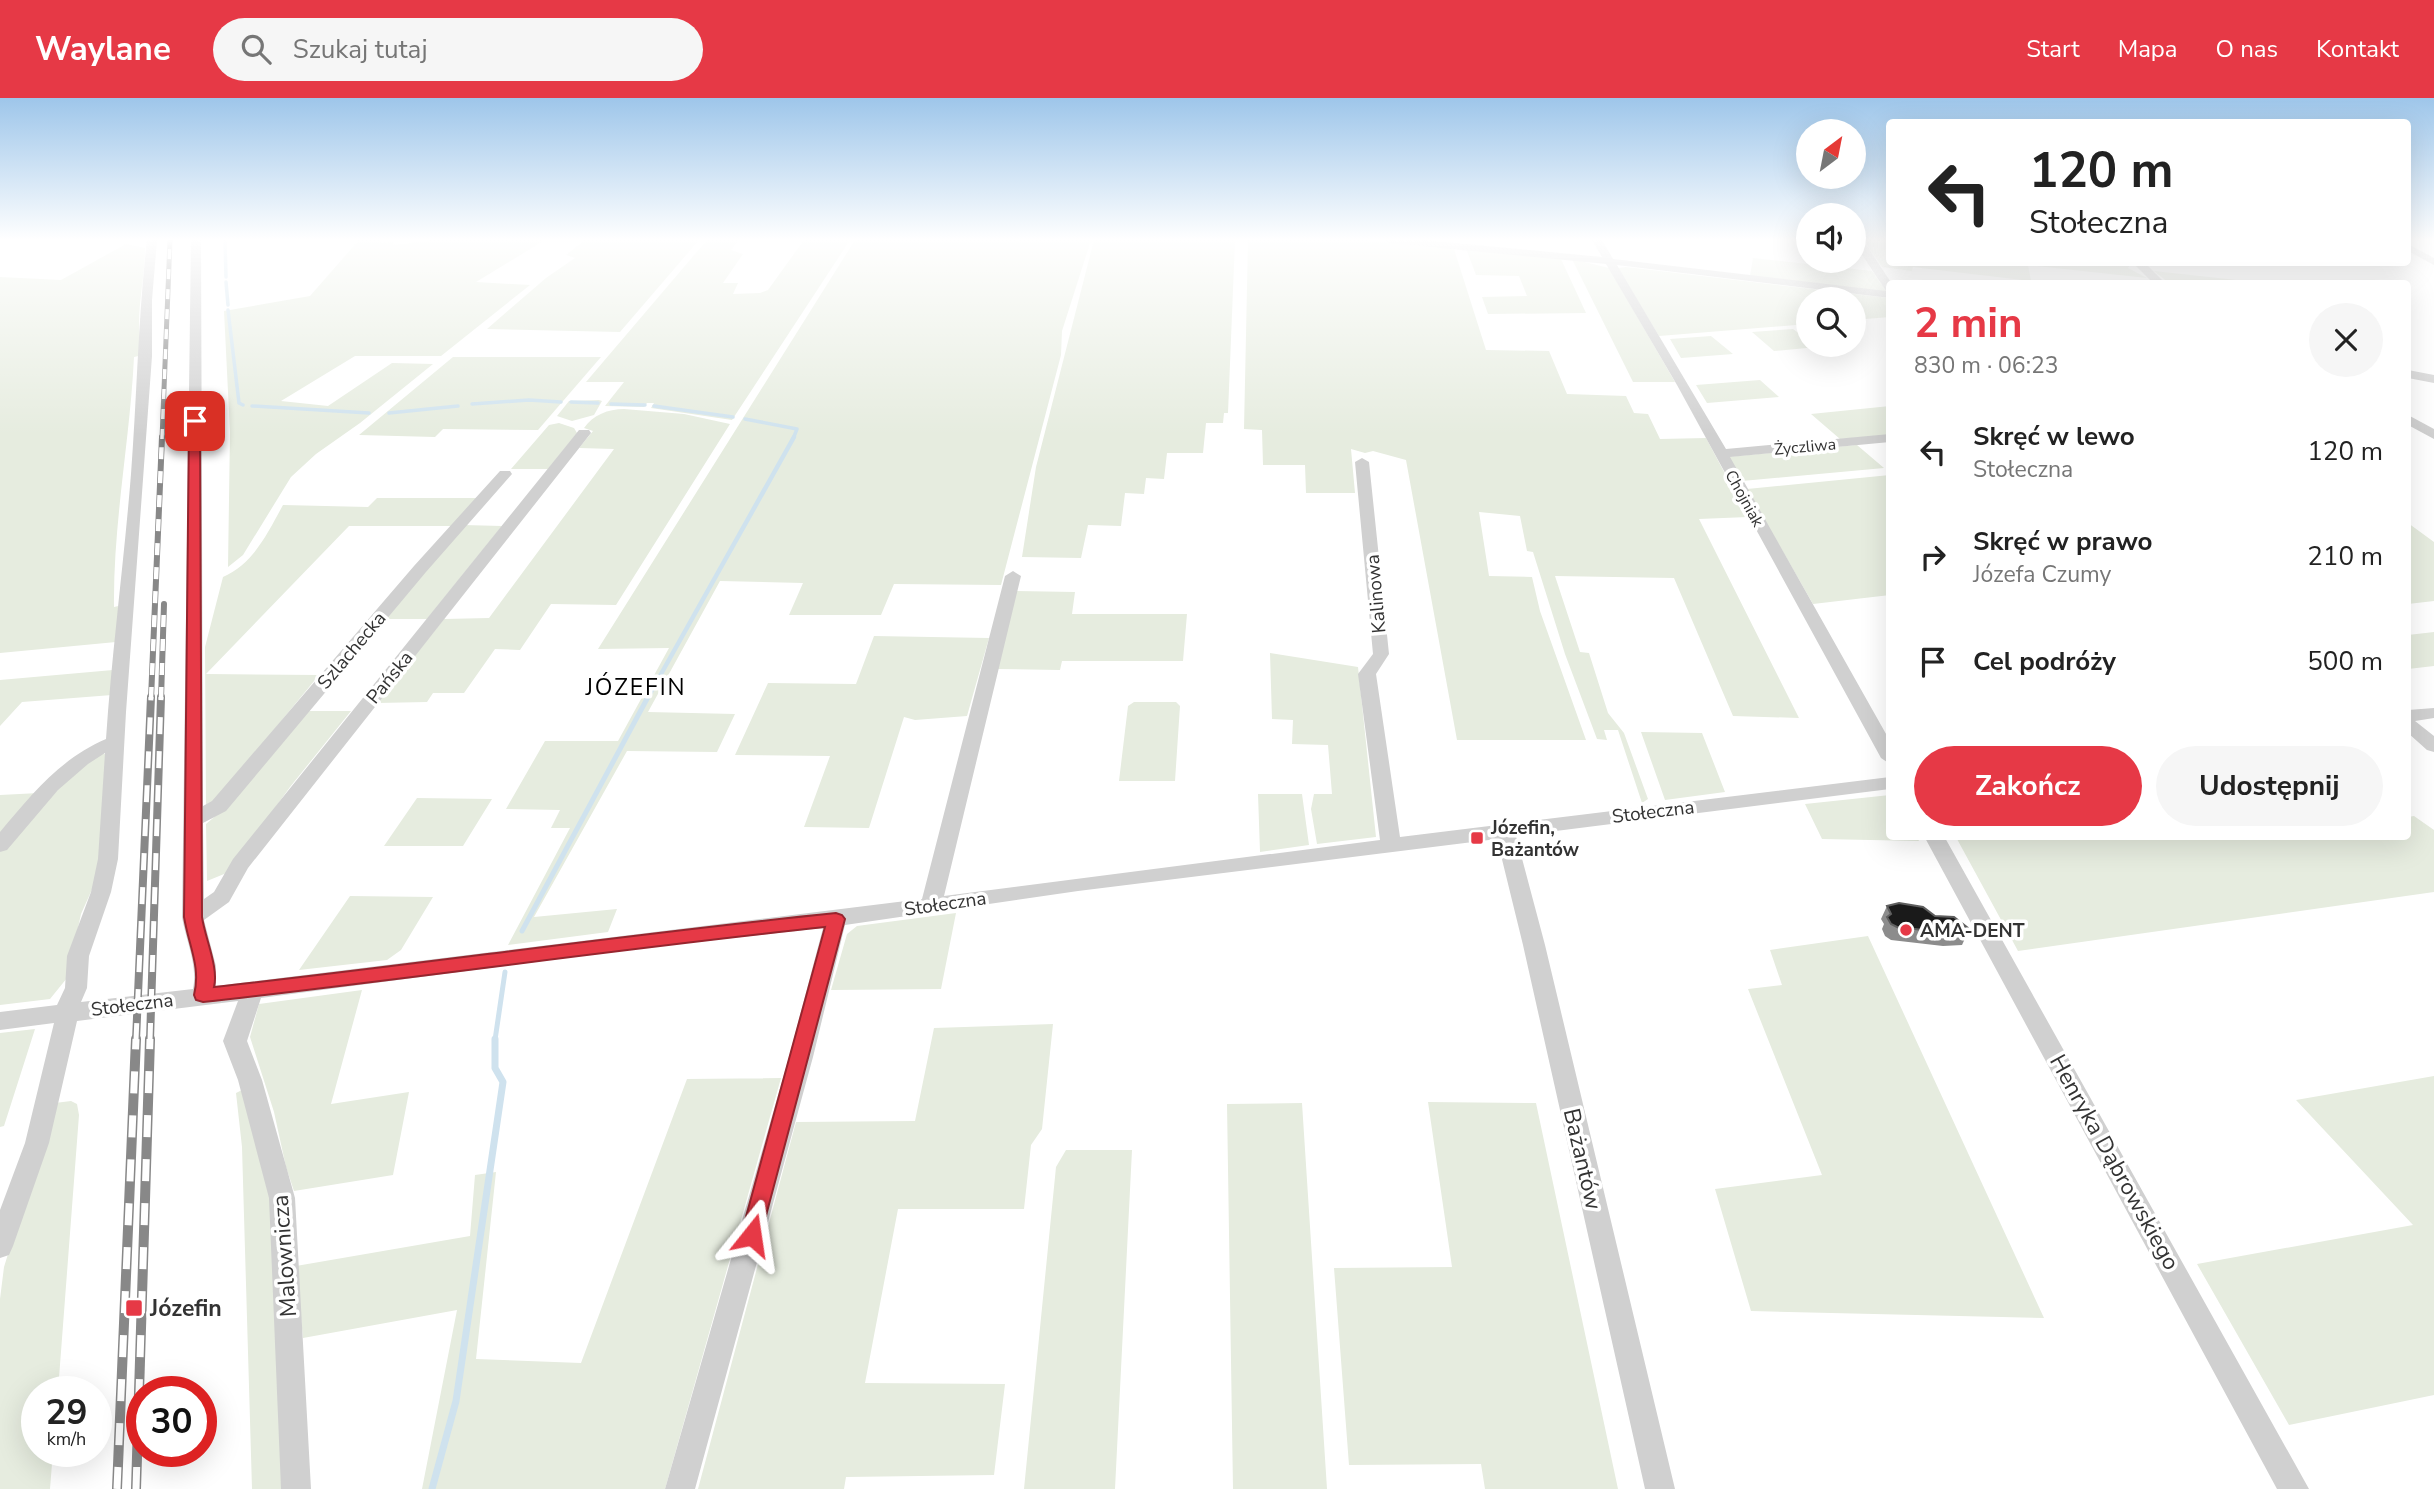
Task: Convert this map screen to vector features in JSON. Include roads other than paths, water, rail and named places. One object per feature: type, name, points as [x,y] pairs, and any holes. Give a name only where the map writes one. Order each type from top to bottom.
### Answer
[{"type":"street","points":[[0,1246],[37,1143],[58,1063],[67,1013],[76,988],[78,956],[101,892],[108,859],[115,742],[138,477],[147,346],[146,305]]},
{"type":"street","points":[[196,305],[193,917],[208,976],[203,995]]},
{"type":"street","name":"Chojniak","points":[[1635,305],[1683,384],[1886,751]]},
{"type":"street","points":[[2411,375],[2434,379]]},
{"type":"street","points":[[2411,421],[2434,435]]},
{"type":"street","name":"Pańska","points":[[193,917],[222,897],[240,864],[584,433]]},
{"type":"street","name":"Życzliwa","points":[[1721,454],[1886,438]]},
{"type":"street","name":"Kalinowa","points":[[1362,462],[1381,654],[1367,674],[1391,845]]},
{"type":"street","name":"Szlachecka","points":[[193,820],[219,806],[420,569],[505,474]]},
{"type":"street","points":[[931,905],[1013,576]]},
{"type":"street","points":[[2411,716],[2434,713]]},
{"type":"street","points":[[2411,727],[2434,746]]},
{"type":"street","points":[[0,845],[74,764],[91,751],[115,742]]},
{"type":"street","name":"Stołeczna","points":[[0,1021],[393,974],[632,941],[836,919],[1091,882],[1886,783]]},
{"type":"street","name":"Bażantów","points":[[1504,829],[1534,945],[1660,1489]]},
{"type":"street","name":"Henryka Dąbrowskiego","points":[[1936,840],[2294,1489]]},
{"type":"street","points":[[680,1489],[801,1057],[836,919]]},
{"type":"street","name":"Malownicza","points":[[253,990],[235,1041],[250,1080],[282,1198],[296,1489]]},
{"type":"waterway","points":[[228,310],[239,403],[243,405]]},
{"type":"waterway","points":[[472,404],[529,400],[561,402]]},
{"type":"waterway","points":[[571,402],[598,403]]},
{"type":"waterway","points":[[611,404],[645,405]]},
{"type":"waterway","points":[[252,406],[369,413]]},
{"type":"waterway","points":[[389,413],[458,406]]},
{"type":"waterway","points":[[654,406],[733,417]]},
{"type":"waterway","points":[[745,419],[797,429],[793,438]]},
{"type":"waterway","points":[[647,699],[793,438]]},
{"type":"waterway","points":[[522,931],[648,697]]},
{"type":"waterway","points":[[495,1040],[505,972]]},
{"type":"waterway","points":[[432,1489],[456,1401],[503,1082],[495,1068],[495,1040]]},
{"type":"railway","points":[[162,439],[167,305]]},
{"type":"railway","points":[[151,699],[162,437]]},
{"type":"railway","points":[[161,699],[164,604]]},
{"type":"railway","points":[[136,1040],[151,697]]},
{"type":"railway","points":[[150,1040],[161,697]]},
{"type":"railway","points":[[117,1489],[136,1039]]},
{"type":"railway","points":[[136,1489],[150,1039]]},
{"type":"place","name":"Józefin, Bażantów","points":[[1477,838]]},
{"type":"place","name":"AMA-DENT","points":[[1906,930]]},
{"type":"place","name":"Józefin","points":[[134,1308]]},
{"type":"district","name":"JÓZEFIN","points":[[636,687]]}]
